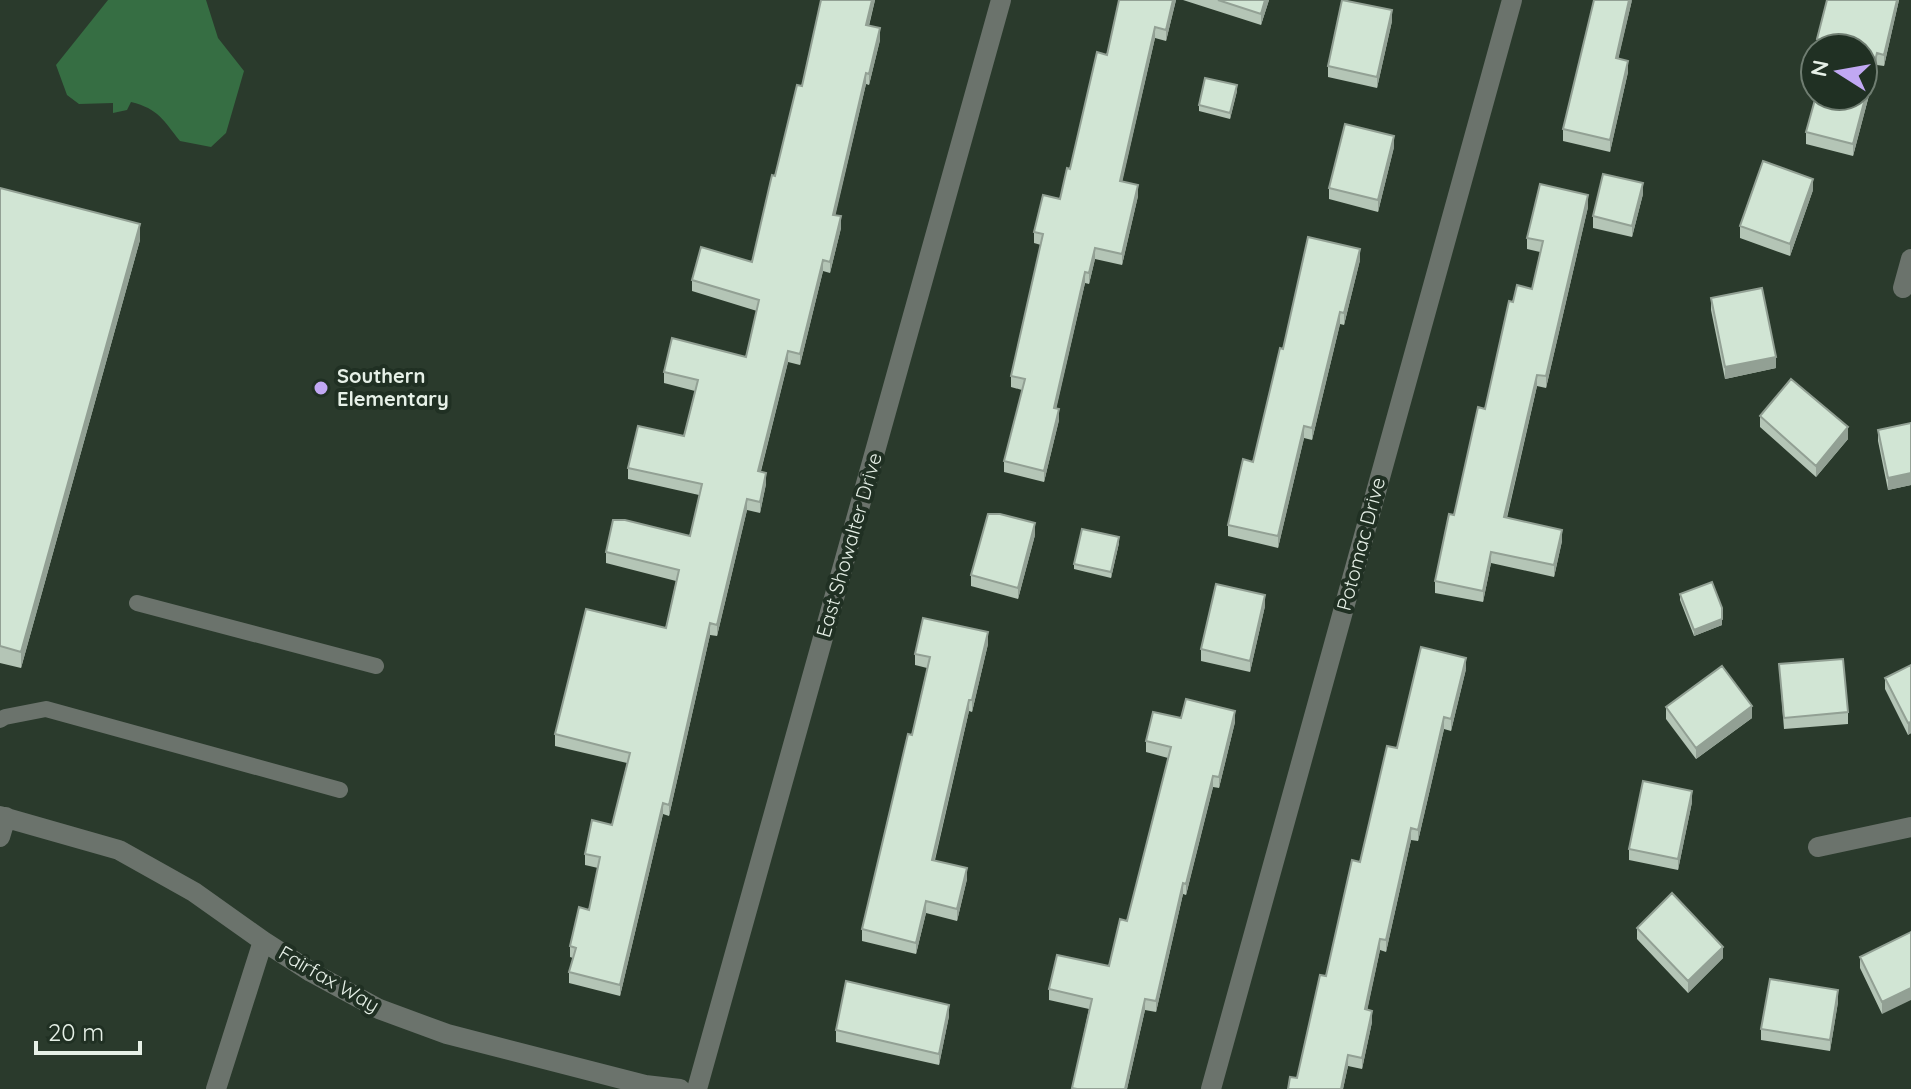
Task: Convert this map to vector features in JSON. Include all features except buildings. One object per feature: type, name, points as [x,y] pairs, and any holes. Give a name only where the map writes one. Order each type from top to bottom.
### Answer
[{"type":"street","name":"East Showalter Drive","points":[[697,1089],[1001,0]]},
{"type":"street","name":"Potomac Drive","points":[[1211,1089],[1512,0]]},
{"type":"street","points":[[1903,288],[1911,259]]},
{"type":"street","name":"Fairfax Way","points":[[2,824],[119,850],[194,892],[311,972],[379,1009],[447,1034],[645,1085],[680,1089]]},
{"type":"street","points":[[1818,847],[1911,827]]},
{"type":"street","points":[[216,1089],[263,941]]},
{"type":"lane","points":[[137,603],[376,666]]},
{"type":"lane","points":[[0,720],[46,709],[340,790]]},
{"type":"green space","points":[[108,0],[206,0],[218,38],[244,71],[226,133],[211,147],[180,141],[160,116],[140,105],[131,102],[127,110],[113,113],[113,103],[79,104],[67,95],[56,65]]},
{"type":"place","name":"Southern Elementary","points":[[321,388]]}]
